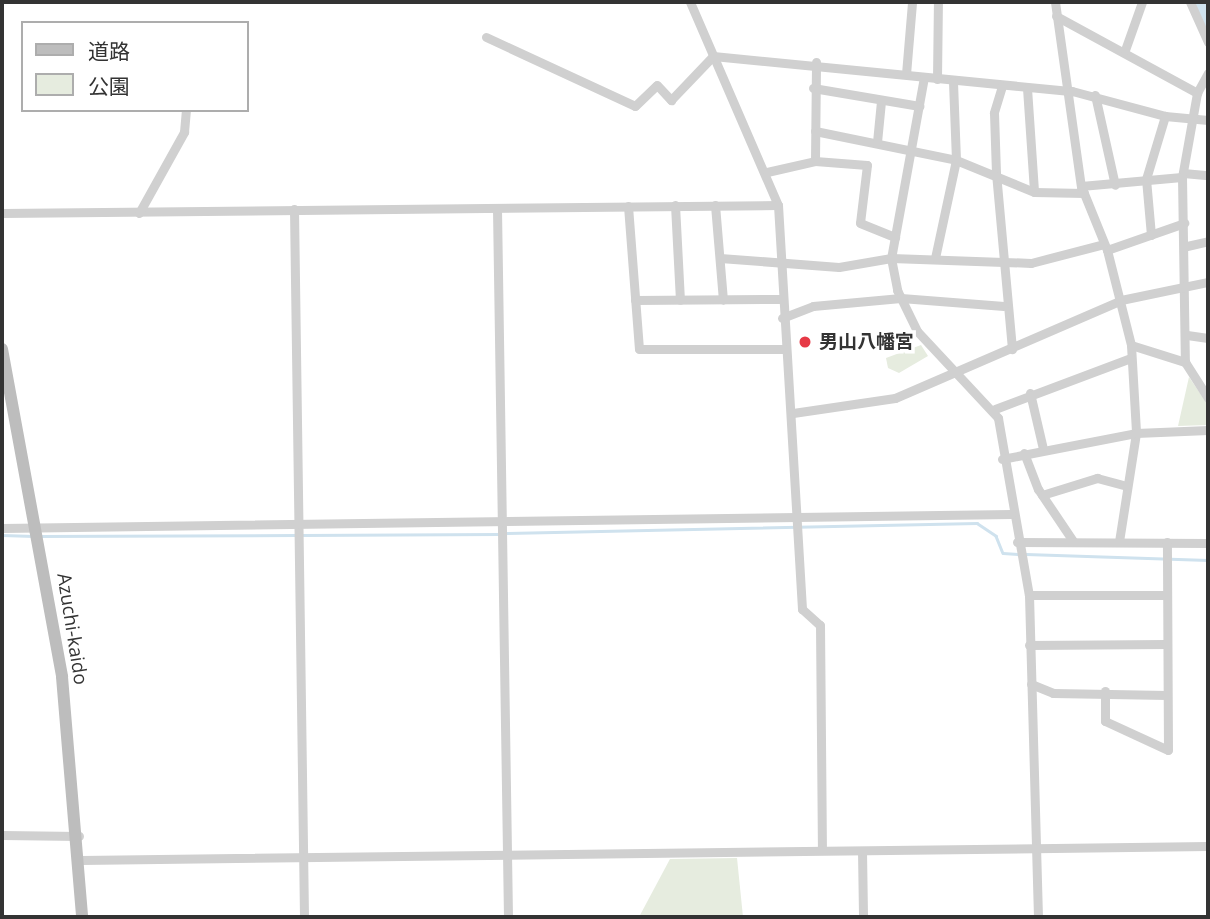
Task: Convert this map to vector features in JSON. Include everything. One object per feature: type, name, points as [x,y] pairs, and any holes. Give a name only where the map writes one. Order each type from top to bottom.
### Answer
[{"type":"main road","name":"Azuchi-kaido","points":[[2,349],[62,677],[79,836],[82,917]]},
{"type":"street","points":[[690,2],[767,172],[778,205],[780,299],[793,413],[801,521],[802,609],[820,625],[822,846]]},
{"type":"street","points":[[906,74],[912,2]]},
{"type":"street","points":[[937,79],[938,2]]},
{"type":"street","points":[[1055,2],[1066,93],[1083,190],[1105,247],[1131,345],[1136,433],[1119,542]]},
{"type":"street","points":[[1125,50],[1142,2]]},
{"type":"street","points":[[1190,2],[1208,41]]},
{"type":"street","points":[[1056,16],[1125,50],[1197,93]]},
{"type":"street","points":[[486,37],[635,106],[657,85],[671,100],[713,56],[816,62],[953,81],[1095,95],[1165,116],[1208,120]]},
{"type":"street","points":[[815,161],[813,88],[816,62]]},
{"type":"street","points":[[1208,73],[1197,93],[1195,119],[1182,175],[1187,246],[1185,362],[1208,398]]},
{"type":"street","points":[[924,77],[916,149],[891,258],[901,298],[917,331],[995,409],[1011,514],[1029,595],[1038,917]]},
{"type":"street","points":[[935,258],[956,160],[953,81]]},
{"type":"street","points":[[1002,86],[994,113],[996,173],[1000,263],[1012,349]]},
{"type":"street","points":[[813,88],[919,106]]},
{"type":"street","points":[[1027,88],[1034,192]]},
{"type":"street","points":[[1095,95],[1115,185]]},
{"type":"street","points":[[877,142],[881,101]]},
{"type":"street","points":[[139,213],[184,132],[186,112]]},
{"type":"street","points":[[1151,235],[1146,179],[1165,116]]},
{"type":"street","points":[[815,131],[916,149],[956,160],[996,173],[1034,192],[1083,190],[1146,179],[1208,175]]},
{"type":"street","points":[[767,172],[815,161],[867,165],[860,223],[895,236]]},
{"type":"street","points":[[675,205],[680,300]]},
{"type":"street","points":[[715,205],[723,300]]},
{"type":"street","points":[[2,213],[778,205]]},
{"type":"street","points":[[628,206],[639,349],[785,349]]},
{"type":"street","points":[[295,209],[295,521],[304,917]]},
{"type":"street","points":[[497,209],[508,917]]},
{"type":"street","points":[[720,258],[779,260],[839,267],[891,258],[1031,263],[1151,235],[1184,223]]},
{"type":"street","points":[[1187,246],[1208,241]]},
{"type":"street","points":[[793,413],[895,398],[959,374],[1121,300],[1208,282]]},
{"type":"street","points":[[782,318],[813,306],[901,298],[1004,306]]},
{"type":"street","points":[[635,300],[780,299]]},
{"type":"street","points":[[1186,335],[1208,338]]},
{"type":"street","points":[[1131,345],[1185,362]]},
{"type":"street","points":[[995,409],[1030,393],[1131,358]]},
{"type":"street","points":[[1030,393],[1043,449]]},
{"type":"street","points":[[1002,459],[1136,433],[1208,430]]},
{"type":"street","points":[[1024,453],[1042,495],[1073,541]]},
{"type":"street","points":[[1042,495],[1097,478],[1127,486]]},
{"type":"street","points":[[2,528],[295,521],[801,521],[1011,514]]},
{"type":"street","points":[[1017,542],[1208,543]]},
{"type":"street","points":[[1105,691],[1105,721],[1168,750],[1167,542]]},
{"type":"street","points":[[1029,595],[1166,596]]},
{"type":"street","points":[[1029,645],[1166,644]]},
{"type":"street","points":[[1031,684],[1053,693],[1105,691],[1167,695]]},
{"type":"street","points":[[2,835],[79,836]]},
{"type":"street","points":[[80,860],[508,856],[822,846],[862,851],[1208,846]]},
{"type":"street","points":[[862,851],[863,917]]},
{"type":"green space","points":[[921,345],[928,356],[899,373],[888,368],[886,358]]},
{"type":"green space","points":[[1189,377],[1208,405],[1208,425],[1178,426]]},
{"type":"green space","points":[[737,858],[743,917],[639,917],[670,859]]},
{"type":"waterway","points":[[1198,2],[1208,22]]},
{"type":"waterway","points":[[505,533],[977,523],[996,536],[1003,553],[1019,554]]},
{"type":"waterway","points":[[303,535],[499,534]]},
{"type":"waterway","points":[[2,535],[33,536]]},
{"type":"waterway","points":[[40,536],[296,535]]},
{"type":"waterway","points":[[1026,554],[1208,560]]},
{"type":"place","name":"男山八幡宮","points":[[805,342]]}]
